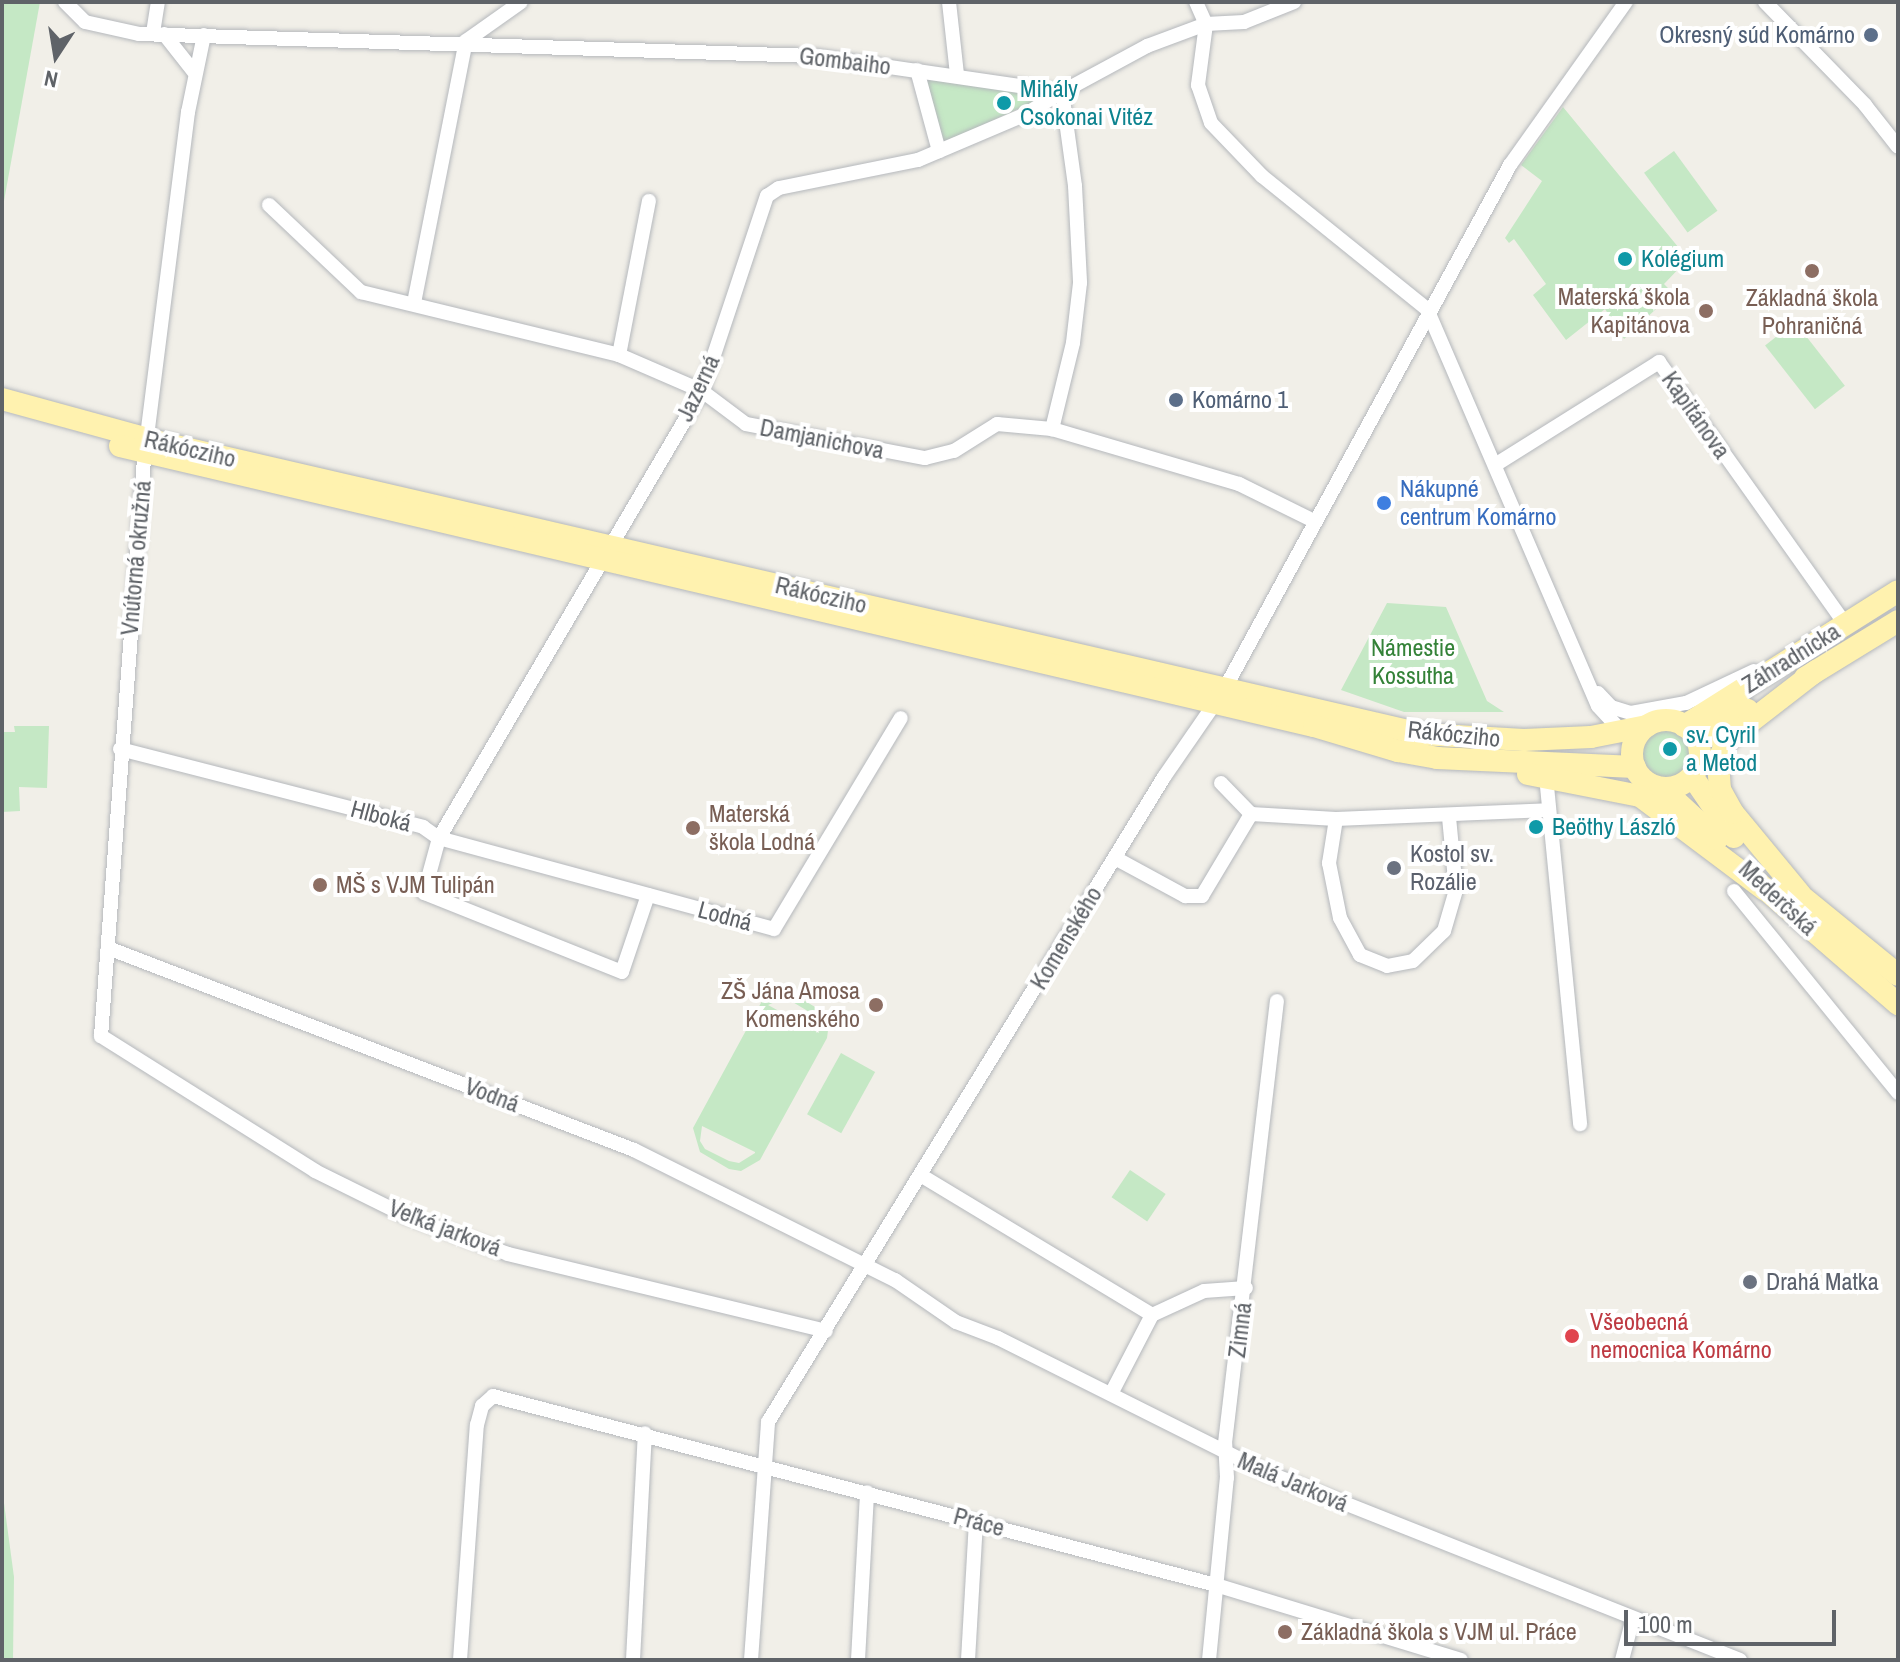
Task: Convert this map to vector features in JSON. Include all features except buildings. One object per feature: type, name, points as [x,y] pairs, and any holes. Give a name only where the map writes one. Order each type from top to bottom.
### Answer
[{"type":"main road","name":"Rákócziho","points":[[2,399],[145,446]]},
{"type":"main road","name":"Rákócziho","points":[[2,406],[145,446],[1219,696],[1437,758],[1635,767]]},
{"type":"main road","name":"Záhradnícka","points":[[1691,734],[1808,645],[1898,591]]},
{"type":"main road","name":"Záhradnícka","points":[[1691,734],[1816,671],[1898,621]]},
{"type":"main road","points":[[1800,894],[1733,813],[1720,790],[1718,761],[1728,739],[1816,671]]},
{"type":"main road","name":"Rákócziho","points":[[1219,696],[1437,735],[1524,740],[1647,726]]},
{"type":"main road","points":[[1664,721],[1691,734],[1699,760],[1692,776],[1662,788],[1643,780],[1635,767],[1634,744],[1647,726],[1664,721]]},
{"type":"main road","points":[[1437,758],[1640,796],[1765,890]]},
{"type":"main road","name":"Mederčská","points":[[1692,776],[1731,834],[1898,975]]},
{"type":"main road","name":"Mederčská","points":[[1662,788],[1686,806],[1765,890],[1898,1004]]},
{"type":"street","points":[[65,2],[93,25],[158,34],[466,41],[521,2]]},
{"type":"street","points":[[158,2],[158,34],[194,72]]},
{"type":"street","points":[[949,2],[957,75]]},
{"type":"street","points":[[1196,2],[1206,24],[1198,85],[1211,123],[1262,176],[1427,309],[1595,690],[1602,714],[1620,730]]},
{"type":"street","points":[[1052,429],[1073,343],[1080,283],[1075,186],[1062,92],[1147,46],[1206,24],[1244,22],[1294,2]]},
{"type":"street","points":[[1219,696],[1427,309],[1510,165],[1626,2]]},
{"type":"street","points":[[1765,2],[1865,105],[1898,147]]},
{"type":"street","name":"Vnútorná okružná","points":[[101,1036],[145,446],[194,72],[204,35]]},
{"type":"street","points":[[414,303],[466,41]]},
{"type":"street","name":"Gombaiho","points":[[466,41],[814,56],[1062,92]]},
{"type":"street","points":[[917,70],[939,151]]},
{"type":"street","name":"Jazerná","points":[[439,838],[702,391],[767,196],[779,188],[896,168],[1024,115],[1062,92]]},
{"type":"street","points":[[619,355],[649,201]]},
{"type":"street","name":"Damjanichova","points":[[269,205],[361,292],[619,355],[702,391],[746,424],[909,456],[954,451],[997,424],[1052,429],[1239,484],[1314,521]]},
{"type":"street","name":"Kapitánova","points":[[1495,465],[1659,362],[1845,624]]},
{"type":"street","points":[[1595,690],[1623,712],[1686,703],[1808,645]]},
{"type":"street","name":"Komenského","points":[[751,1660],[762,1464],[768,1422],[1115,858],[1219,696]]},
{"type":"street","name":"Lodná","points":[[439,838],[774,929],[901,718]]},
{"type":"street","name":"Hlboká","points":[[120,749],[423,827],[439,838],[424,893],[622,972],[648,895]]},
{"type":"street","points":[[1546,776],[1580,1124]]},
{"type":"street","points":[[1221,783],[1251,814],[1336,819],[1449,817],[1548,810]]},
{"type":"street","points":[[1115,858],[1185,896],[1202,896],[1251,814]]},
{"type":"street","points":[[1336,819],[1329,863],[1340,918],[1360,955],[1387,966],[1413,961],[1444,931],[1456,890],[1449,817]]},
{"type":"street","name":"Mederčská","points":[[1734,891],[1896,1087]]},
{"type":"street","name":"Vodná","points":[[108,948],[634,1150],[865,1266]]},
{"type":"street","name":"Zimná","points":[[1209,1660],[1226,1453],[1277,1001]]},
{"type":"street","name":"Veľká jarková","points":[[101,1036],[315,1171],[406,1216],[508,1254],[826,1331]]},
{"type":"street","points":[[922,1176],[1152,1315]]},
{"type":"street","name":"Malá Jarková","points":[[865,1266],[956,1322],[1111,1394],[1226,1453],[1740,1660]]},
{"type":"street","points":[[1111,1394],[1152,1315],[1204,1291],[1246,1288]]},
{"type":"street","name":"Práce","points":[[460,1660],[477,1425],[482,1406],[493,1396],[645,1433],[1216,1585],[1461,1660]]},
{"type":"street","points":[[633,1660],[645,1433]]},
{"type":"street","points":[[858,1660],[867,1492]]},
{"type":"street","points":[[968,1660],[976,1521]]},
{"type":"street","points":[[1622,1660],[1633,1618]]},
{"type":"green space","points":[[2,2],[40,2],[2,212]]},
{"type":"green space","points":[[926,77],[1050,94],[944,143]]},
{"type":"green space","points":[[1563,107],[1688,259],[1664,284],[1673,293],[1624,339],[1605,309],[1566,340],[1533,295],[1546,284],[1514,239],[1509,243],[1505,238],[1542,181],[1521,165]]},
{"type":"green space","points":[[1674,151],[1717,211],[1688,233],[1644,173]]},
{"type":"green space","points":[[1795,322],[1845,386],[1815,409],[1765,345]]},
{"type":"green space","name":"Námestie Kossutha","points":[[1387,603],[1446,607],[1487,701],[1504,712],[1404,712],[1341,690]]},
{"type":"green space","points":[[14,726],[49,726],[47,788],[19,787],[20,811],[2,812],[2,732],[15,732]]},
{"type":"green space","points":[[1666,727],[1686,735],[1694,755],[1686,775],[1666,783],[1646,775],[1638,755],[1646,735]]},
{"type":"green space","points":[[778,993],[793,994],[822,1011],[829,1023],[827,1038],[760,1160],[741,1171],[729,1169],[700,1152],[693,1128],[762,1001]],"holes":[[[791,1001],[816,1016],[819,1033],[768,1005]],[[702,1126],[755,1152],[755,1153],[739,1163],[705,1149],[700,1141]]]},
{"type":"green space","points":[[841,1053],[875,1072],[841,1133],[807,1114]]},
{"type":"green space","points":[[1130,1170],[1166,1194],[1147,1221],[1112,1197]]},
{"type":"green space","points":[[2,1488],[14,1577],[13,1660],[2,1660]]},
{"type":"place","name":"Okresný súd Komárno","points":[[1871,35]]},
{"type":"place","name":"Mihály Csokonai Vitéz","points":[[1004,103]]},
{"type":"place","name":"Kolégium","points":[[1625,259]]},
{"type":"place","name":"Základná škola Pohraničná","points":[[1812,271]]},
{"type":"place","name":"Materská škola Kapitánova","points":[[1706,311]]},
{"type":"place","name":"Komárno 1","points":[[1176,400]]},
{"type":"place","name":"Nákupné centrum Komárno","points":[[1384,503]]},
{"type":"place","name":"sv. Cyril a Metod","points":[[1670,749]]},
{"type":"place","name":"Beöthy László","points":[[1536,827]]},
{"type":"place","name":"Materská škola Lodná","points":[[693,828]]},
{"type":"place","name":"Kostol sv. Rozálie","points":[[1394,868]]},
{"type":"place","name":"MŠ s VJM Tulipán","points":[[320,885]]},
{"type":"place","name":"ZŠ Jána Amosa Komenského","points":[[876,1005]]},
{"type":"place","name":"Drahá Matka","points":[[1750,1282]]},
{"type":"place","name":"Všeobecná nemocnica Komárno","points":[[1572,1336]]},
{"type":"place","name":"Základná škola s VJM ul. Práce","points":[[1285,1632]]}]
